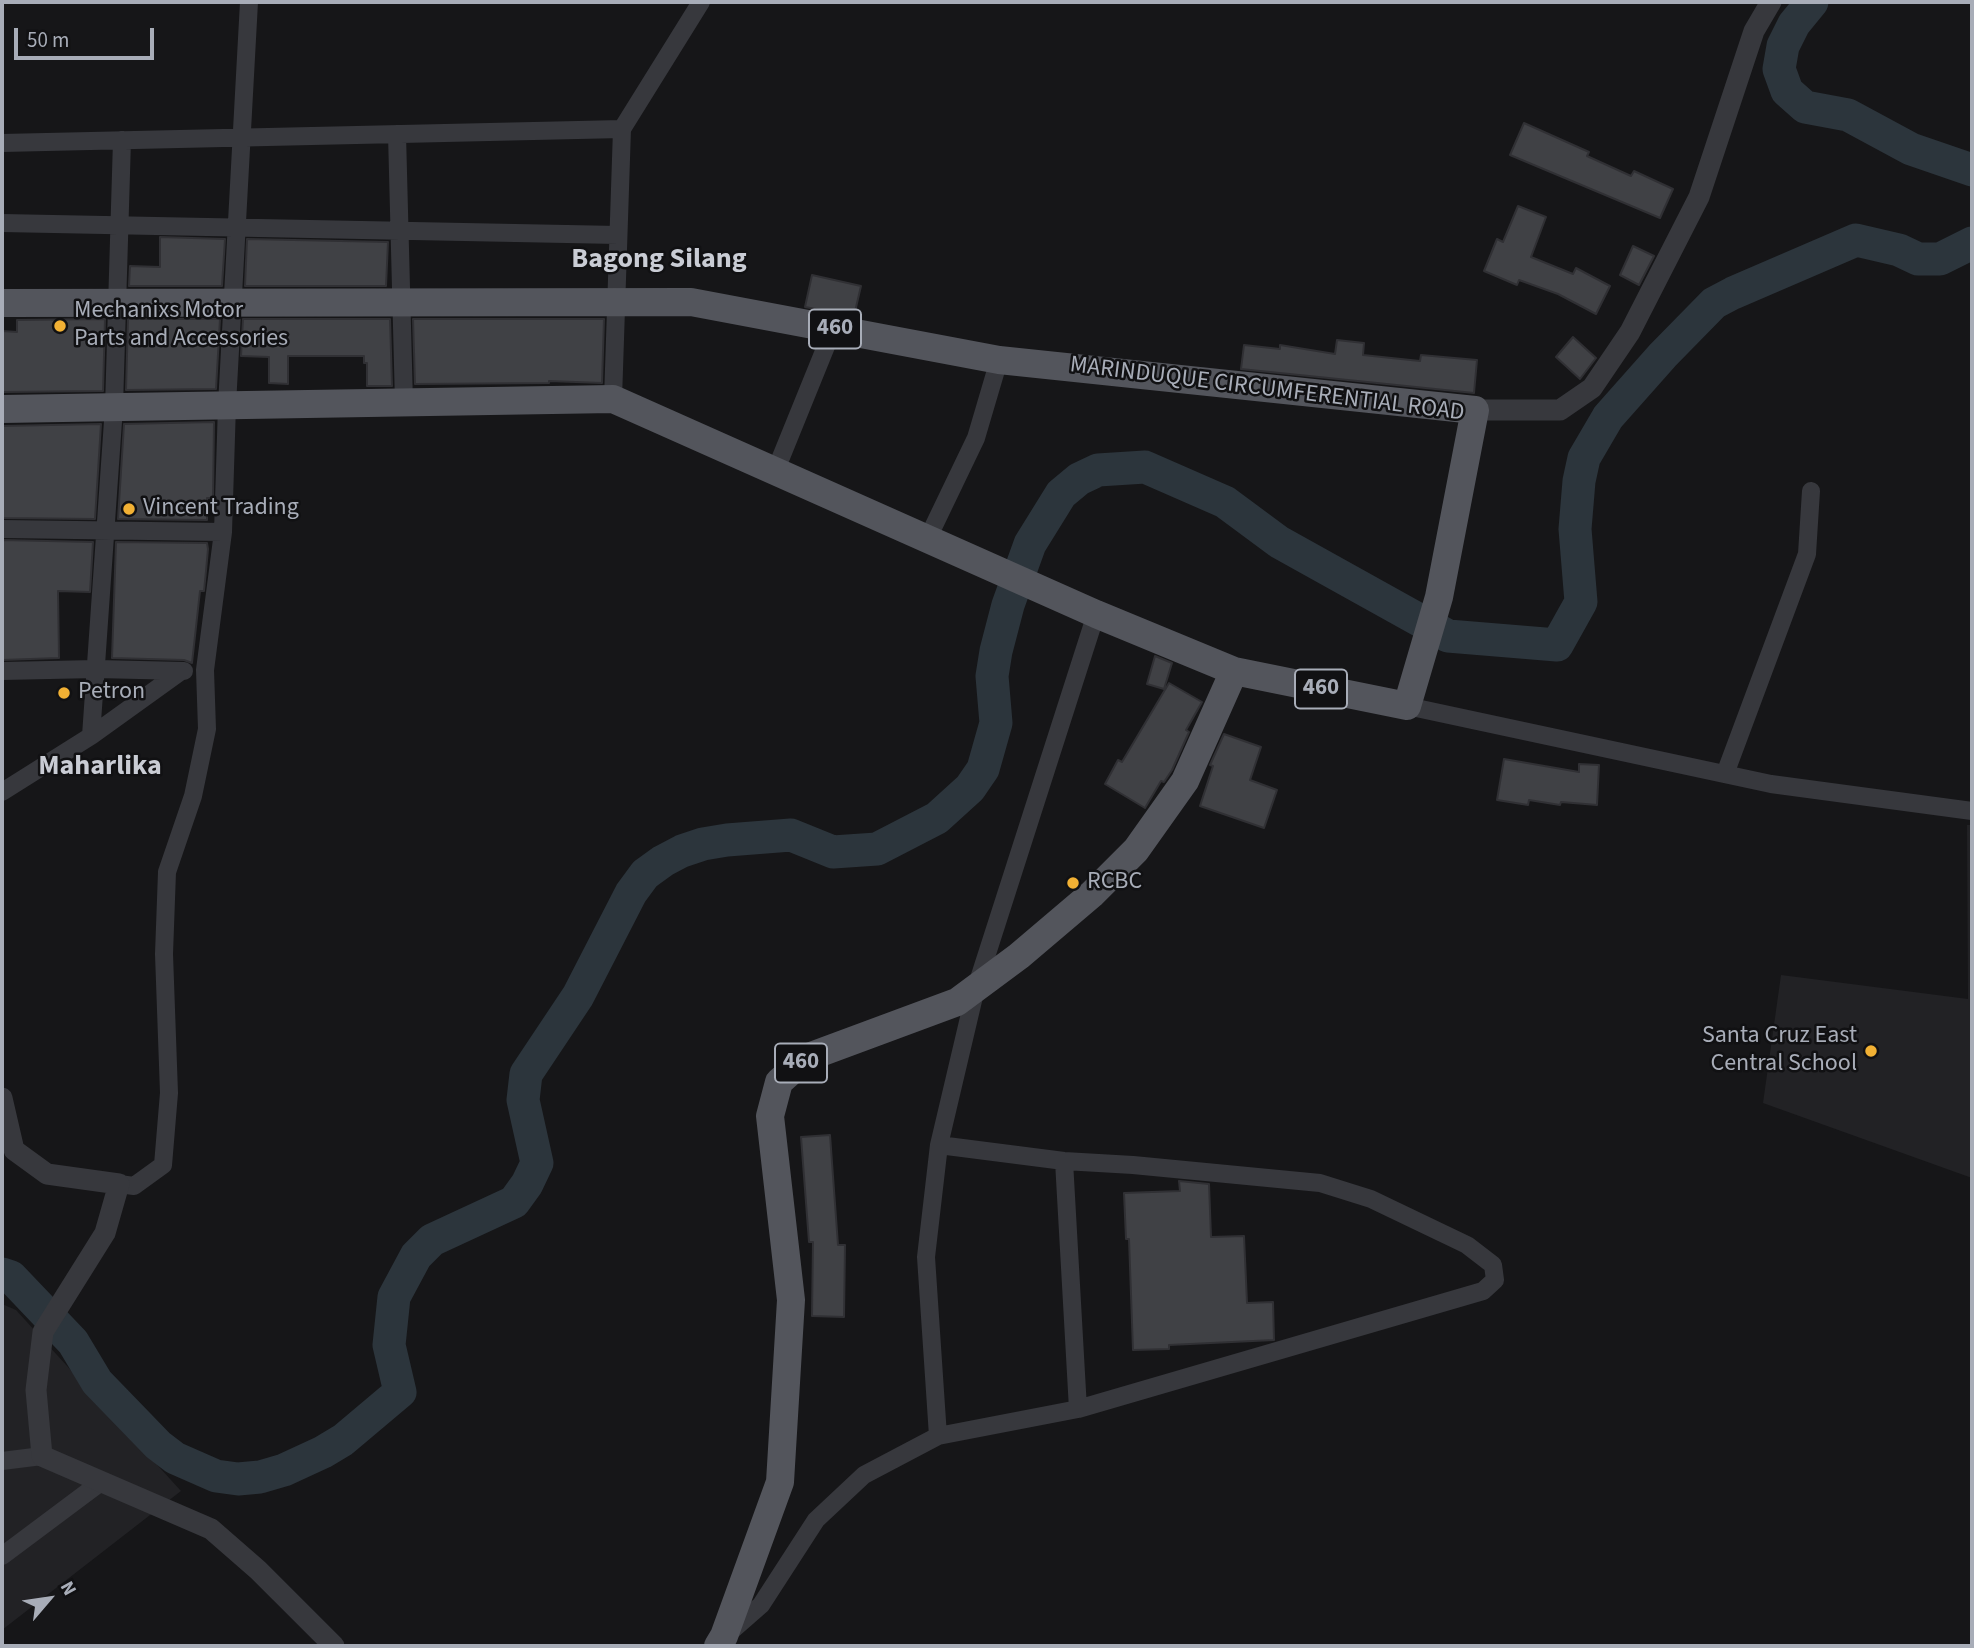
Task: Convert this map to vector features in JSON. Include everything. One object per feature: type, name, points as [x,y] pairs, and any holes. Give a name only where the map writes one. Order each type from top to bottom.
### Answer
[{"type":"main road","name":"MARINDUQUE CIRCUMFERENTIAL ROAD","points":[[2,303],[691,302],[999,360],[1475,410],[1439,597],[1407,706]]},
{"type":"main road","points":[[2,409],[613,399],[984,565],[1234,671]]},
{"type":"main road","name":"460","points":[[721,1641],[780,1482],[791,1300],[770,1116],[779,1082],[806,1058],[957,1002],[1019,956],[1092,894],[1136,849],[1185,781],[1234,671],[1407,706]]},
{"type":"street","points":[[2,1098],[14,1150],[47,1174],[134,1186],[163,1165],[169,1093],[164,954],[167,872],[193,796],[207,729],[205,670],[223,532],[227,405],[249,2]]},
{"type":"street","points":[[613,399],[622,129],[701,2]]},
{"type":"street","points":[[1475,410],[1560,410],[1592,388],[1630,332],[1699,197],[1754,31],[1771,2]]},
{"type":"street","points":[[2,143],[622,129]]},
{"type":"street","points":[[397,134],[404,403]]},
{"type":"street","points":[[91,736],[114,407],[122,140]]},
{"type":"street","points":[[2,223],[618,236]]},
{"type":"street","points":[[775,472],[833,329]]},
{"type":"street","points":[[927,540],[976,438],[999,360]]},
{"type":"street","points":[[1725,774],[1807,554],[1811,491]]},
{"type":"street","points":[[2,529],[223,532]]},
{"type":"street","points":[[937,1436],[926,1257],[939,1145],[976,988],[1096,614]]},
{"type":"street","points":[[2,671],[205,670]]},
{"type":"street","points":[[2,792],[91,736],[180,672]]},
{"type":"street","points":[[1407,706],[1771,784],[1972,811]]},
{"type":"street","points":[[721,1641],[761,1605],[816,1520],[864,1475],[937,1436],[1078,1409],[1483,1291],[1495,1280],[1493,1265],[1466,1245],[1371,1199],[1320,1183],[1064,1161],[939,1145]]},
{"type":"street","points":[[1064,1161],[1078,1409]]},
{"type":"street","points":[[42,1456],[36,1390],[43,1332],[105,1233],[119,1185]]},
{"type":"street","points":[[2,1461],[42,1456],[211,1529],[258,1570],[334,1646]]},
{"type":"street","points":[[2,1556],[101,1482]]},
{"type":"shaded area","name":"Santa Cruz East Central School","points":[[1967,825],[1972,825],[1972,1178],[1763,1103],[1781,975],[1968,999]]},
{"type":"shaded area","points":[[2,1304],[16,1310],[181,1491],[2,1630]]},
{"type":"building","points":[[1524,123],[1589,152],[1587,156],[1631,176],[1634,171],[1673,189],[1660,218],[1510,155]]},
{"type":"building","points":[[1518,206],[1546,217],[1531,257],[1573,274],[1576,268],[1610,286],[1596,314],[1558,294],[1519,280],[1517,285],[1484,271],[1497,239],[1503,242]]},
{"type":"building","points":[[160,237],[225,239],[222,286],[129,286],[130,266],[160,267]]},
{"type":"building","points":[[247,239],[388,242],[386,286],[245,286]]},
{"type":"building","points":[[1633,246],[1654,256],[1639,285],[1620,275]]},
{"type":"building","points":[[812,275],[861,286],[854,316],[805,307]]},
{"type":"building","points":[[105,319],[103,391],[2,392],[2,331],[17,332],[17,320]]},
{"type":"building","points":[[128,319],[220,319],[216,389],[126,390]]},
{"type":"building","points":[[243,319],[390,319],[392,386],[367,386],[367,363],[364,363],[364,356],[288,356],[288,384],[269,383],[269,357],[241,356]]},
{"type":"building","points":[[413,319],[604,319],[602,383],[549,381],[415,384]]},
{"type":"building","points":[[1573,337],[1596,358],[1580,379],[1556,357]]},
{"type":"building","points":[[1337,340],[1364,343],[1363,355],[1420,361],[1421,355],[1477,360],[1474,393],[1241,369],[1244,345],[1280,349],[1280,345],[1335,354]]},
{"type":"building","points":[[214,422],[213,498],[207,498],[207,520],[118,519],[124,424]]},
{"type":"building","points":[[101,424],[95,519],[2,518],[2,426]]},
{"type":"building","points":[[2,540],[93,542],[90,592],[58,591],[59,658],[2,660]]},
{"type":"building","points":[[116,542],[207,543],[204,591],[200,591],[192,663],[184,660],[112,658]]},
{"type":"building","points":[[1155,656],[1172,663],[1164,689],[1147,684]]},
{"type":"building","points":[[1169,683],[1202,702],[1186,730],[1189,732],[1172,770],[1164,782],[1161,781],[1145,808],[1105,784],[1118,760],[1122,762]]},
{"type":"building","points":[[1224,734],[1261,747],[1250,780],[1277,790],[1264,828],[1200,806],[1213,766],[1210,765]]},
{"type":"building","points":[[1504,759],[1579,772],[1579,764],[1599,765],[1597,805],[1561,802],[1560,805],[1529,800],[1528,805],[1497,800]]},
{"type":"building","points":[[830,1135],[838,1245],[845,1245],[844,1317],[812,1316],[813,1242],[809,1242],[801,1137]]},
{"type":"building","points":[[1179,1181],[1209,1184],[1211,1237],[1244,1236],[1247,1303],[1273,1302],[1274,1340],[1169,1345],[1169,1349],[1133,1350],[1129,1239],[1126,1239],[1124,1193],[1180,1191]]},
{"type":"waterway","points":[[1812,2],[1794,24],[1783,46],[1779,69],[1787,91],[1805,107],[1848,115],[1911,149],[1972,170]]},
{"type":"waterway","points":[[2,1274],[11,1277],[73,1342],[97,1382],[158,1445],[175,1458],[216,1476],[238,1479],[260,1477],[284,1470],[323,1452],[343,1440],[400,1392],[389,1345],[394,1297],[416,1256],[432,1240],[514,1202],[527,1184],[537,1163],[523,1100],[526,1074],[578,996],[631,893],[645,874],[682,851],[727,840],[791,835],[833,852],[877,849],[937,818],[970,788],[983,769],[996,723],[992,676],[1008,605],[1030,544],[1061,494],[1079,479],[1098,470],[1145,467],[1225,502],[1279,542],[1448,636],[1557,645],[1581,602],[1575,529],[1584,458],[1608,417],[1714,303],[1856,240],[1899,250],[1918,259],[1940,259],[1972,243]]},
{"type":"place","name":"Mechanixs Motor Parts and Accessories","points":[[60,326]]},
{"type":"place","name":"Vincent Trading","points":[[129,509]]},
{"type":"place","name":"Petron","points":[[64,693]]},
{"type":"place","name":"RCBC","points":[[1073,883]]},
{"type":"place","name":"Santa Cruz East Central School","points":[[1871,1051]]},
{"type":"district","name":"Bagong Silang","points":[[659,261]]},
{"type":"district","name":"Maharlika","points":[[100,768]]}]
